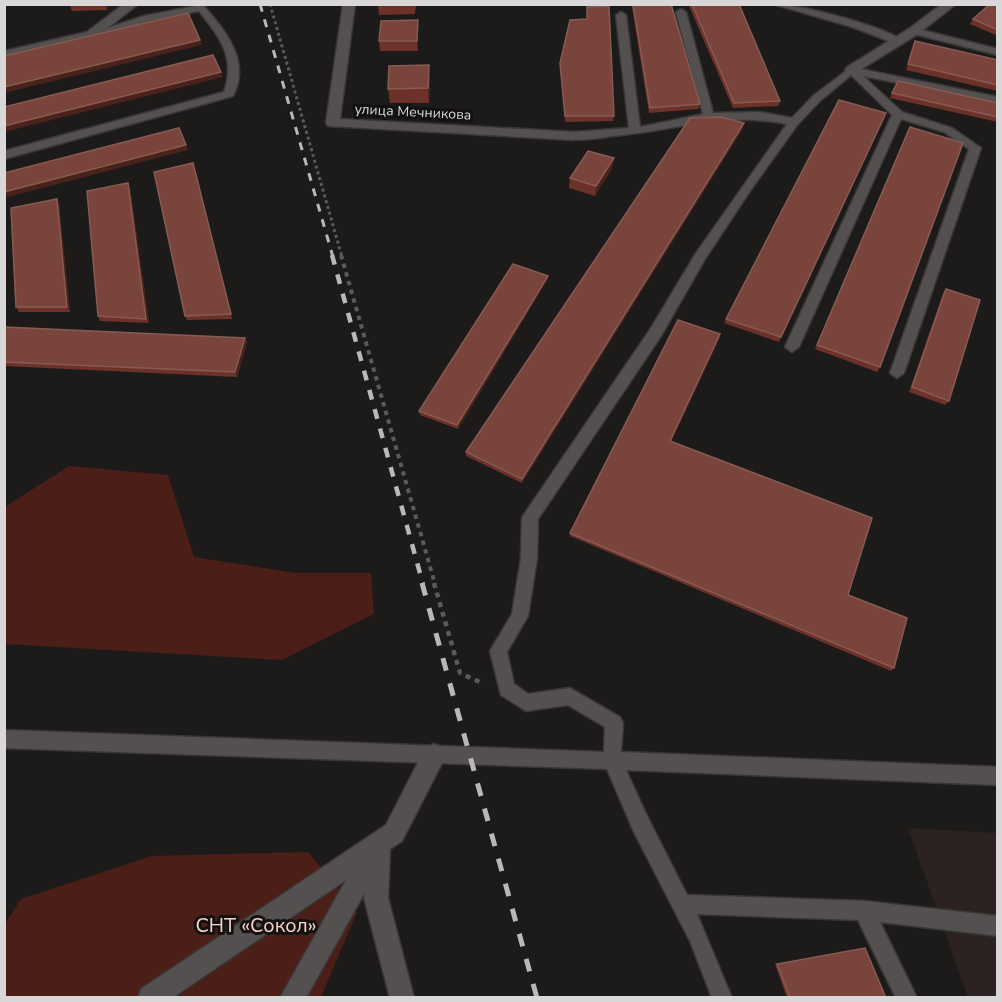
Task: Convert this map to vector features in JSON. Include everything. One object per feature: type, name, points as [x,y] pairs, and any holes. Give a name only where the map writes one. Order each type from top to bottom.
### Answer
[{"type":"street","points":[[4,55],[91,35],[132,4]]},
{"type":"street","name":"улица Мечникова","points":[[349,4],[333,123],[574,136]]},
{"type":"street","points":[[851,70],[914,31],[950,4]]},
{"type":"street","points":[[150,998],[394,833],[434,755]]},
{"type":"street","points":[[292,998],[379,844]]},
{"type":"street","points":[[379,844],[376,898],[402,998]]},
{"type":"lane","points":[[778,4],[856,25],[898,41]]},
{"type":"lane","points":[[4,155],[229,94],[233,84],[234,57],[224,37],[201,8],[148,18],[91,35]]},
{"type":"lane","points":[[681,12],[710,117]]},
{"type":"lane","points":[[621,15],[635,131]]},
{"type":"lane","points":[[914,31],[998,51]]},
{"type":"lane","points":[[851,70],[998,100]]},
{"type":"lane","points":[[851,70],[898,114],[948,130],[975,148],[897,373]]},
{"type":"lane","points":[[722,998],[698,936],[640,823],[612,760],[614,723],[570,696],[526,703],[507,689],[498,651],[520,616],[530,558],[530,518],[656,332],[700,256],[794,122],[817,98],[851,70]]},
{"type":"lane","points":[[792,346],[898,114]]},
{"type":"lane","points":[[574,136],[635,131],[710,117],[760,115],[794,122]]},
{"type":"lane","points":[[4,739],[998,776]]},
{"type":"lane","points":[[681,904],[864,911],[998,926]]},
{"type":"lane","points":[[864,911],[907,998]]},
{"type":"path","points":[[270,4],[460,673],[488,686]]},
{"type":"shaded area","points":[[908,828],[997,833],[997,997],[968,997]]},
{"type":"green space","points":[[69,466],[168,475],[194,557],[295,573],[371,573],[374,614],[282,660],[5,644],[5,507]]},
{"type":"green space","name":"СНТ «Сокол»","points":[[308,852],[357,912],[321,997],[5,998],[5,924],[21,899],[152,856]]},
{"type":"building","points":[[633,4],[671,4],[700,104],[650,108]]},
{"type":"building","points":[[692,4],[739,4],[780,101],[734,103]]},
{"type":"building","points":[[990,4],[998,4],[998,30],[973,19]]},
{"type":"building","points":[[609,6],[614,116],[565,116],[560,63],[570,20],[587,19],[587,7]]},
{"type":"building","points":[[188,13],[200,40],[4,87],[4,56]]},
{"type":"building","points":[[418,20],[417,41],[379,41],[381,21]]},
{"type":"building","points":[[915,41],[998,60],[998,85],[908,64]]},
{"type":"building","points":[[213,55],[221,72],[4,126],[4,107]]},
{"type":"building","points":[[429,65],[428,88],[388,89],[389,66]]},
{"type":"building","points":[[898,81],[998,103],[998,117],[892,93]]},
{"type":"building","points":[[839,100],[886,113],[781,337],[726,319]]},
{"type":"building","points":[[721,117],[744,123],[522,479],[466,452],[690,118]]},
{"type":"building","points":[[910,127],[963,143],[880,367],[817,345]]},
{"type":"building","points":[[179,128],[186,145],[4,192],[4,173]]},
{"type":"building","points":[[588,151],[614,158],[596,186],[570,178]]},
{"type":"building","points":[[193,163],[231,314],[185,316],[154,172]]},
{"type":"building","points":[[128,183],[146,319],[98,316],[87,191]]},
{"type":"building","points":[[57,199],[67,307],[16,307],[11,208]]},
{"type":"building","points":[[513,264],[548,276],[457,425],[419,411]]},
{"type":"building","points":[[946,289],[980,300],[949,401],[912,387]]},
{"type":"building","points":[[678,320],[720,334],[670,441],[872,518],[848,595],[907,618],[894,668],[570,533]]},
{"type":"building","points":[[4,327],[245,338],[235,372],[4,362]]},
{"type":"building","points":[[865,948],[886,998],[790,998],[777,964]]},
{"type":"railway","points":[[260,4],[333,257]]},
{"type":"railway","points":[[332,255],[423,584]]},
{"type":"railway","points":[[422,583],[537,998]]}]
